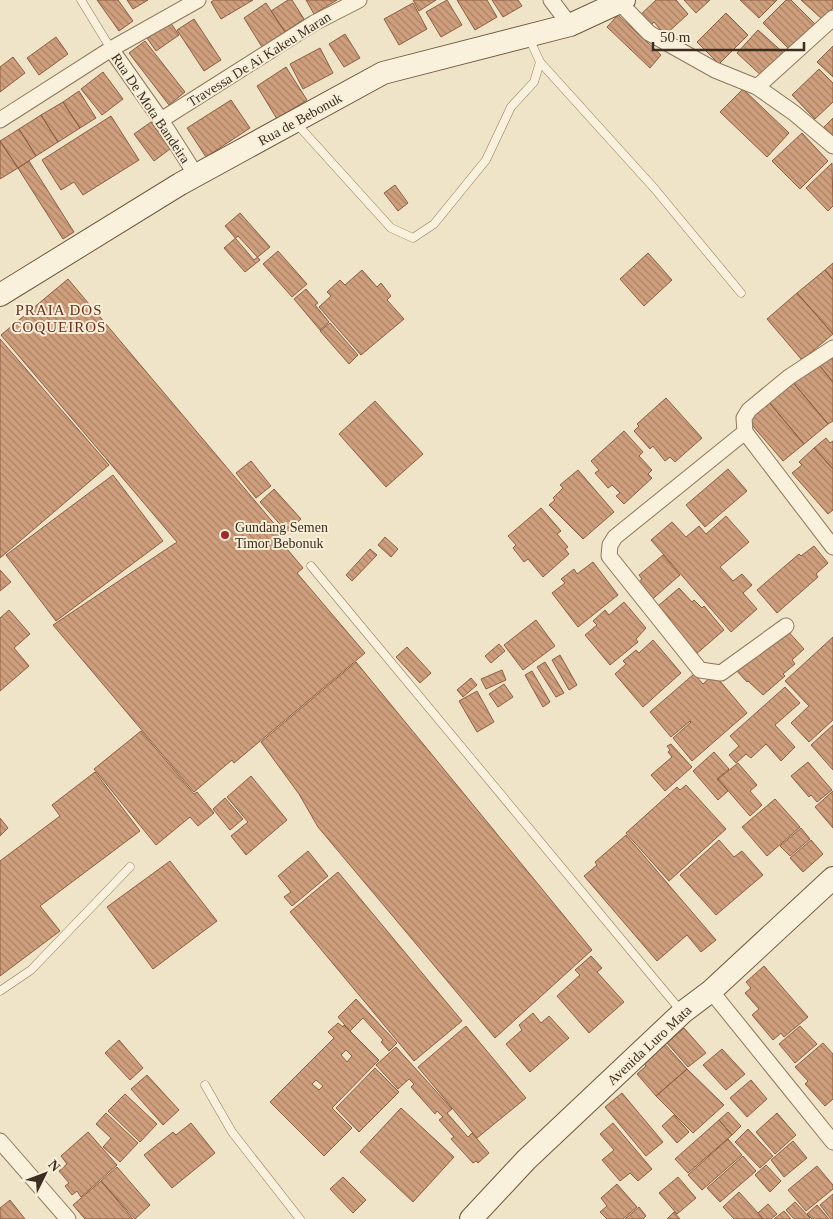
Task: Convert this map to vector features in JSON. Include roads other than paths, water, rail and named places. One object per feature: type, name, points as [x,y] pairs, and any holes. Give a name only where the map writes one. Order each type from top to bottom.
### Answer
[{"type":"street","name":"Rua De Mota Bandeira","points":[[196,175],[161,120],[111,49],[198,0]]},
{"type":"street","name":"Travessa De Ai Kakeu Maran","points":[[161,120],[314,23],[359,0]]},
{"type":"street","points":[[551,0],[570,25]]},
{"type":"street","points":[[622,1],[650,33],[715,70],[757,87],[833,146]]},
{"type":"street","name":"Rua de Bebonuk","points":[[0,295],[196,175],[383,73],[570,25],[622,1]]},
{"type":"street","points":[[757,87],[833,18]]},
{"type":"street","points":[[0,120],[111,49]]},
{"type":"street","points":[[831,539],[745,432],[744,418],[749,410],[789,377],[833,348]]},
{"type":"street","points":[[745,432],[615,537],[610,545],[609,556],[700,670],[721,673],[786,626]]},
{"type":"street","name":"Avenida Luro Mata","points":[[471,1219],[526,1160],[682,1012],[711,991],[833,878]]},
{"type":"street","points":[[711,991],[833,1142]]},
{"type":"street","points":[[0,1141],[68,1219]]},
{"type":"lane","points":[[81,0],[111,49]]},
{"type":"lane","points":[[528,36],[540,62],[654,188],[741,293]]},
{"type":"lane","points":[[295,121],[391,228],[413,238],[434,224],[486,160],[511,107],[534,82],[540,62]]},
{"type":"lane","points":[[311,566],[682,1012]]},
{"type":"lane","points":[[0,991],[31,970],[130,867]]},
{"type":"lane","points":[[205,1085],[232,1132],[300,1219]]},
{"type":"place","name":"Gundang Semen Timor Bebonuk","points":[[225,535]]},
{"type":"district","name":"PRAIA DOS COQUEIROS","points":[[59,318]]}]
